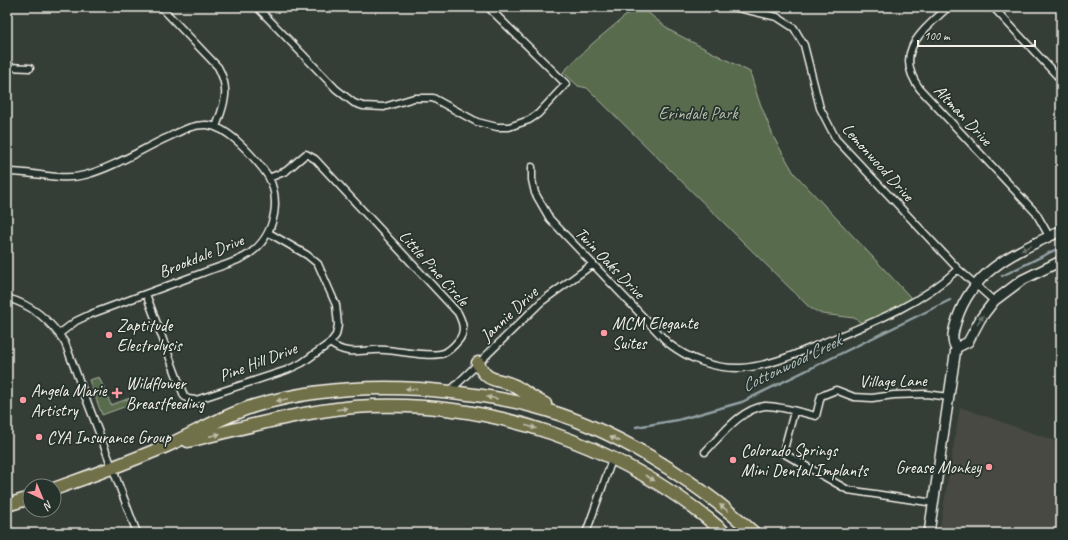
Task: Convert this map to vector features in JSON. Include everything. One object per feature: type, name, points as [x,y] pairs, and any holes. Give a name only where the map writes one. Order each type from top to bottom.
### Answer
[{"type":"highway","points":[[478,363],[482,372],[494,381],[514,386],[529,397],[624,443],[658,462],[708,495],[754,533]]},
{"type":"highway","points":[[62,486],[164,447],[239,411],[283,399],[340,390],[372,388],[450,391],[508,400],[534,407],[589,427]]},
{"type":"highway","points":[[438,409],[450,391]]},
{"type":"highway","points":[[164,447],[273,420],[317,412],[381,406],[438,409],[468,413],[526,425],[559,436],[613,458],[654,480],[705,516],[725,533]]},
{"type":"highway","points":[[7,505],[22,500]]},
{"type":"main road","points":[[929,533],[956,348],[953,344],[953,332],[962,309],[975,285],[990,270],[1002,261],[1061,231]]},
{"type":"main road","points":[[956,348],[968,342],[981,318],[994,301],[1022,280],[1061,261]]},
{"type":"street","points":[[7,172],[28,173],[61,178],[78,177],[103,169],[189,128],[204,125],[216,127],[226,97],[223,77],[218,67],[161,7]]},
{"type":"street","points":[[257,7],[336,90],[354,102],[363,106],[384,107],[414,98],[433,98],[442,101],[467,118],[477,122],[497,127],[508,127],[529,120],[538,114],[566,84],[488,7]]},
{"type":"street","points":[[494,12],[499,7]]},
{"type":"street","name":"Lemonwood Drive","points":[[734,7],[777,18],[794,28],[804,45],[820,108],[833,135],[844,149],[958,269],[994,301]]},
{"type":"street","name":"Altman Drive","points":[[948,7],[917,38],[910,48],[909,66],[912,75],[920,89],[1036,213],[1049,236]]},
{"type":"street","points":[[993,7],[1061,80]]},
{"type":"street","points":[[7,67],[30,68]]},
{"type":"street","name":"Brookdale Drive","points":[[59,334],[87,316],[245,257],[258,247],[268,234],[275,212],[275,201],[269,178],[263,169],[233,138],[216,127]]},
{"type":"street","name":"Little Pine Circle","points":[[269,178],[286,171],[306,154],[315,159],[458,313],[464,330],[452,348],[443,353],[433,354],[383,350],[345,352],[330,343]]},
{"type":"street","name":"Twin Oaks Drive","points":[[532,167],[532,180],[541,205],[561,232],[676,349],[710,364],[739,368],[770,364],[865,325],[933,290],[958,269]]},
{"type":"street","points":[[268,234],[306,255],[318,264],[336,305],[338,315],[336,335],[330,343]]},
{"type":"street","name":"Jannie Drive","points":[[450,391],[541,302],[593,264]]},
{"type":"street","name":"Pine Hill Drive","points":[[146,294],[184,396],[190,400],[287,370],[302,362],[330,343]]},
{"type":"street","points":[[7,298],[34,310],[59,334],[71,355],[136,533]]},
{"type":"street","name":"Village Lane","points":[[705,452],[738,419],[757,408],[766,406],[816,416],[821,396],[836,390],[854,397],[872,398],[894,395],[926,394],[949,397]]},
{"type":"street","points":[[794,412],[783,453],[848,490],[934,503]]},
{"type":"street","points":[[586,533],[613,458]]},
{"type":"shaded area","points":[[960,407],[1061,443],[1061,533],[939,533]]},
{"type":"green space","name":"Erindale Park","points":[[636,7],[641,7],[671,31],[750,72],[758,98],[774,138],[794,173],[914,301],[865,325],[854,318],[822,314],[810,308],[587,88],[578,86],[563,72],[593,43]]},
{"type":"green space","points":[[99,377],[111,405],[130,398],[132,404],[102,415],[89,380]]},
{"type":"waterway","name":"Cottonwood Creek","points":[[1002,276],[1061,247]]},
{"type":"waterway","name":"Cottonwood Creek","points":[[636,427],[678,420],[742,402],[950,300]]},
{"type":"place","name":"MCM Elegante Suites","points":[[604,333]]},
{"type":"place","name":"Zaptitude Electrolysis","points":[[109,335]]},
{"type":"place","name":"Wildflower Breastfeeding","points":[[117,393]]},
{"type":"place","name":"Angela Marie Artistry","points":[[23,400]]},
{"type":"place","name":"CYA Insurance Group","points":[[39,437]]},
{"type":"place","name":"Colorado Springs Mini Dental Implants","points":[[733,460]]},
{"type":"place","name":"Grease Monkey","points":[[989,467]]}]
